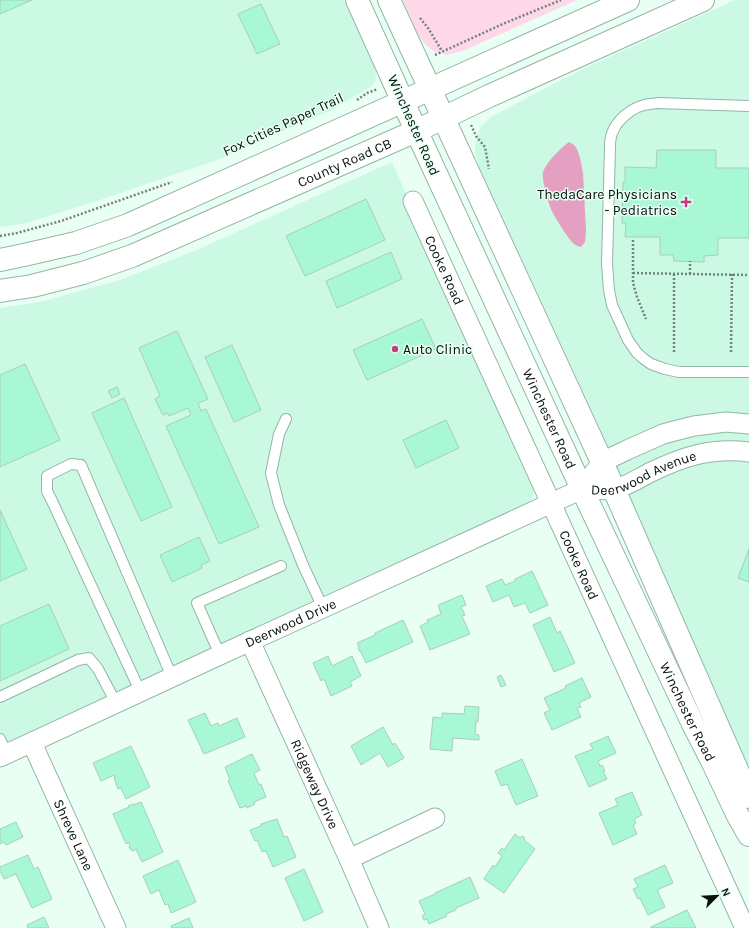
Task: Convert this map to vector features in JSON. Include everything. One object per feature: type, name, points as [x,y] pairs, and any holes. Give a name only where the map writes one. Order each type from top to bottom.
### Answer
[{"type":"main road","name":"Winchester Road","points":[[356,0],[582,489],[692,722],[737,814],[749,835]]},
{"type":"main road","name":"Winchester Road","points":[[389,0],[419,68],[602,462],[749,797]]},
{"type":"main road","points":[[0,260],[76,243],[128,224],[628,0]]},
{"type":"main road","name":"County Road CB","points":[[0,292],[32,286],[83,273],[132,256],[416,131],[489,96],[703,0]]},
{"type":"street","name":"Cooke Road","points":[[413,201],[745,928]]},
{"type":"street","name":"Deerwood Avenue","points":[[582,489],[602,462],[663,434],[694,426],[726,422],[749,424]]},
{"type":"street","name":"Deerwood Avenue","points":[[582,489],[614,490],[677,460],[690,456],[723,450],[749,452]]},
{"type":"street","name":"Deerwood Drive","points":[[2,750],[32,742],[220,654],[582,489]]},
{"type":"street","name":"Ridgeway Drive","points":[[250,641],[379,928]]},
{"type":"street","name":"Shreve Lane","points":[[32,742],[116,928]]},
{"type":"street","points":[[349,859],[435,818]]},
{"type":"lane","points":[[749,106],[657,103],[635,108],[618,122],[612,132],[610,146],[607,264],[612,305],[628,340],[644,359],[651,364],[679,372],[749,372]]},
{"type":"lane","points":[[286,419],[279,434],[271,473],[279,505],[303,565],[323,608]]},
{"type":"lane","points":[[140,692],[47,491],[47,476],[71,464],[81,466],[172,677]]},
{"type":"lane","points":[[220,654],[197,603],[281,566]]},
{"type":"lane","points":[[0,697],[78,660],[89,658],[98,669],[116,703]]},
{"type":"path","points":[[419,68],[442,51],[561,0]]},
{"type":"path","points":[[417,13],[442,51]]},
{"type":"path","name":"Fox Cities Paper Trail","points":[[352,103],[367,93],[394,81]]},
{"type":"path","points":[[0,236],[61,221],[172,182]]},
{"type":"path","points":[[634,240],[634,290],[646,318]]},
{"type":"path","points":[[690,261],[690,274]]},
{"type":"path","points":[[633,273],[749,275]]},
{"type":"path","points":[[674,274],[674,352]]},
{"type":"path","points":[[731,352],[732,274]]},
{"type":"shaded area","points":[[0,0],[344,0],[373,64],[376,72],[375,82],[372,86],[334,109],[217,160],[27,223],[0,227]]},
{"type":"shaded area","points":[[403,0],[577,0],[465,50],[447,55],[433,51],[424,43],[417,33]]},
{"type":"shaded area","points":[[735,0],[749,0],[749,771],[600,428],[479,166],[475,153],[478,132],[483,124],[491,117],[585,68]]},
{"type":"shaded area","points":[[569,142],[577,149],[583,173],[586,231],[585,242],[581,247],[575,244],[565,233],[552,211],[543,180],[543,172],[547,164]]},
{"type":"shaded area","points":[[392,162],[534,488],[533,497],[528,504],[0,746],[0,308],[40,302],[120,280],[194,251]]},
{"type":"building","points":[[0,0],[32,0],[0,14]]},
{"type":"building","points":[[261,4],[280,44],[257,54],[238,14]]},
{"type":"building","name":"ThedaCare Physicians - Pediatrics","points":[[657,150],[716,150],[716,168],[749,168],[749,238],[718,238],[718,255],[704,256],[704,262],[674,261],[673,255],[660,255],[660,237],[625,237],[626,223],[622,223],[625,167],[656,168]]},
{"type":"building","points":[[366,199],[385,240],[305,276],[286,236]]},
{"type":"building","points":[[391,252],[402,279],[337,308],[326,281]]},
{"type":"building","name":"Auto Clinic","points":[[422,319],[436,349],[367,380],[353,350]]},
{"type":"building","points":[[177,331],[208,399],[198,403],[201,411],[206,409],[259,527],[219,544],[166,426],[191,415],[188,408],[169,416],[168,413],[163,415],[155,399],[160,396],[139,348]]},
{"type":"building","points":[[232,345],[261,410],[234,422],[205,357]]},
{"type":"building","points":[[25,364],[60,440],[0,467],[0,375]]},
{"type":"building","points":[[117,387],[120,394],[112,398],[108,391]]},
{"type":"building","points":[[124,398],[172,507],[141,521],[92,413]]},
{"type":"building","points":[[446,420],[459,448],[416,468],[403,440]]},
{"type":"building","points":[[0,510],[27,569],[0,581]]},
{"type":"building","points":[[199,537],[210,561],[201,565],[202,568],[172,582],[160,555]]},
{"type":"building","points":[[749,549],[749,582],[738,578]]},
{"type":"building","points":[[532,571],[548,605],[530,613],[525,603],[514,607],[509,595],[493,602],[486,586],[502,579],[505,585]]},
{"type":"building","points":[[462,595],[466,605],[461,607],[465,615],[462,616],[470,634],[430,650],[420,626],[428,622],[427,620],[441,614],[438,605]]},
{"type":"building","points":[[49,604],[69,649],[0,681],[0,626]]},
{"type":"building","points":[[550,617],[557,633],[560,631],[575,663],[554,672],[533,625]]},
{"type":"building","points":[[403,620],[413,642],[366,663],[357,643]]},
{"type":"building","points":[[328,656],[332,666],[352,656],[361,676],[350,682],[352,686],[331,696],[324,679],[321,681],[313,663]]},
{"type":"building","points":[[501,675],[506,685],[501,687],[497,677]]},
{"type":"building","points":[[582,678],[591,697],[579,703],[581,707],[577,708],[581,717],[552,730],[544,713],[550,710],[544,698],[566,688],[565,686]]},
{"type":"building","points":[[465,706],[479,707],[478,722],[476,722],[475,734],[479,735],[479,740],[453,738],[452,751],[430,749],[433,717],[442,718],[442,713],[464,714]]},
{"type":"building","points":[[205,713],[211,726],[218,723],[219,726],[237,718],[245,737],[204,754],[188,720]]},
{"type":"building","points":[[383,727],[393,745],[395,743],[404,758],[388,767],[380,753],[361,765],[351,746]]},
{"type":"building","points":[[608,736],[616,753],[598,761],[600,766],[602,765],[605,771],[603,771],[607,779],[589,787],[575,756],[593,749],[590,744]]},
{"type":"building","points":[[131,746],[150,787],[126,799],[121,788],[118,789],[114,775],[101,781],[93,763]]},
{"type":"building","points":[[252,754],[260,770],[254,773],[259,785],[261,784],[266,797],[254,802],[255,804],[247,808],[246,806],[240,808],[228,781],[230,780],[225,767]]},
{"type":"building","points":[[522,759],[538,796],[516,805],[507,784],[501,786],[495,771]]},
{"type":"building","points":[[632,792],[642,815],[634,819],[636,823],[633,825],[637,834],[613,845],[599,813],[618,805],[615,799]]},
{"type":"building","points":[[141,802],[163,852],[142,862],[136,849],[133,851],[131,850],[129,843],[126,844],[113,814],[129,807],[128,806]]},
{"type":"building","points":[[277,819],[284,837],[287,836],[296,857],[273,867],[266,851],[262,852],[257,840],[255,841],[250,830],[261,826],[261,824]]},
{"type":"building","points":[[16,822],[23,837],[6,845],[4,842],[0,844],[0,829]]},
{"type":"building","points":[[515,834],[520,838],[522,836],[525,838],[524,840],[535,849],[504,893],[484,879],[493,865],[495,867],[502,856],[498,853],[502,848],[504,850]]},
{"type":"building","points":[[28,855],[34,869],[38,867],[52,899],[32,908],[16,874],[4,879],[0,871],[0,867]]},
{"type":"building","points":[[178,860],[196,902],[171,913],[168,904],[165,905],[159,890],[151,894],[143,876]]},
{"type":"building","points":[[665,865],[673,883],[657,890],[665,907],[648,915],[640,898],[638,899],[633,889],[638,887],[634,879]]},
{"type":"building","points":[[304,869],[323,912],[304,921],[285,878]]},
{"type":"building","points":[[470,877],[479,898],[456,908],[456,910],[446,914],[447,916],[429,924],[427,919],[424,920],[422,916],[425,914],[419,901]]},
{"type":"building","points":[[687,910],[696,928],[651,928],[651,927]]},
{"type":"building","points":[[44,917],[49,928],[28,928],[27,925]]},
{"type":"building","points":[[189,918],[193,928],[172,928],[171,926]]},
{"type":"place","name":"ThedaCare Physicians - Pediatrics","points":[[686,202]]},
{"type":"place","name":"Auto Clinic","points":[[395,349]]}]
